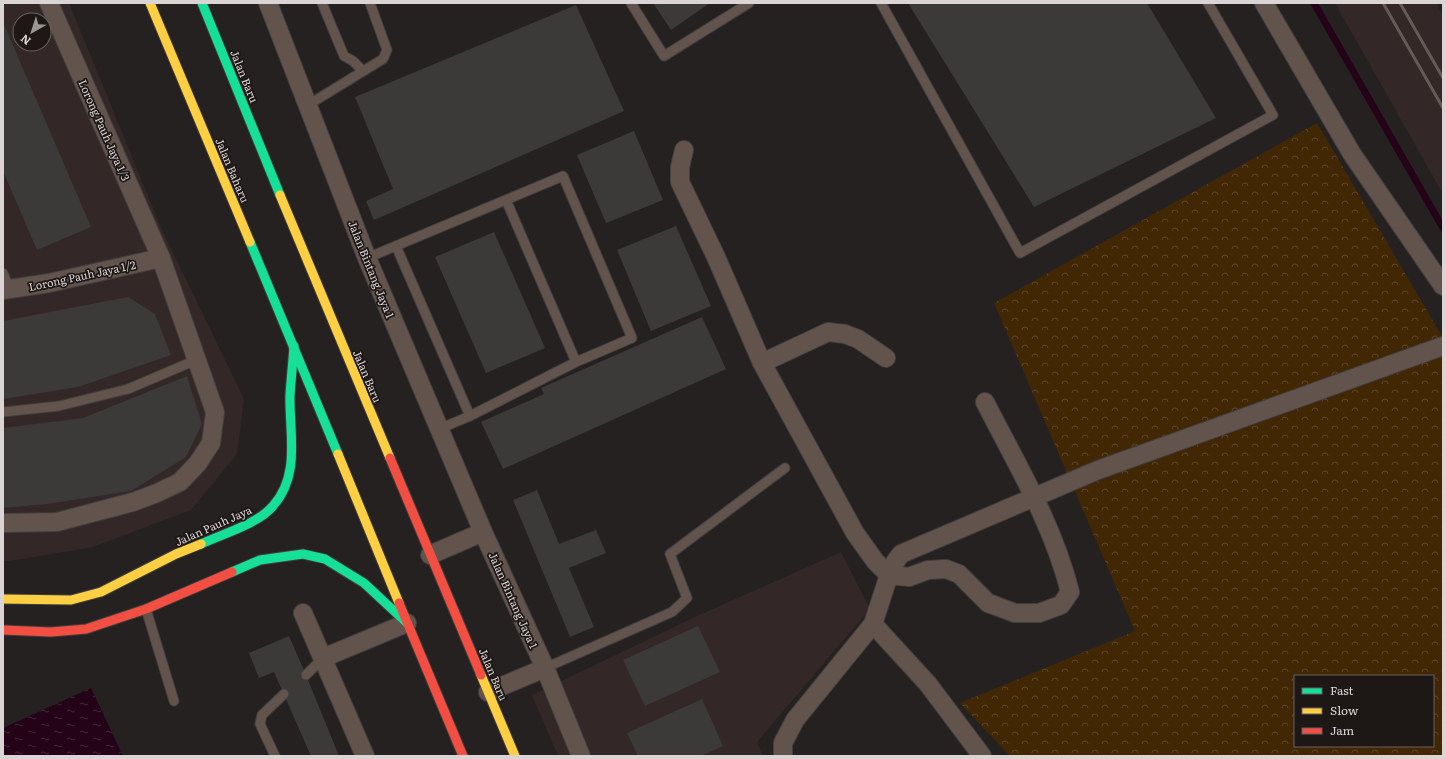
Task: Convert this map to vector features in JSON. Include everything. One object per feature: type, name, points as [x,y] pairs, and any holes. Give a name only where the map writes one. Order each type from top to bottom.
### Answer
[{"type":"main road","name":"Jalan Baharu","points":[[150,3],[294,346]]},
{"type":"main road","name":"Jalan Baru","points":[[205,4],[314,278],[515,756]]},
{"type":"main road","name":"Jalan Pauh Jaya","points":[[3,599],[71,600],[101,592],[176,554],[256,520],[273,507],[283,493],[290,475],[292,457],[290,395],[294,346]]},
{"type":"main road","points":[[294,346],[463,756]]},
{"type":"main road","points":[[3,630],[51,632],[86,629],[146,609],[260,560],[304,554],[325,559],[359,579],[407,623]]},
{"type":"street","name":"Lorong Pauh Jaya 1/3","points":[[3,523],[57,522],[133,502],[158,493],[180,482],[198,463],[210,443],[216,412],[196,360],[161,258],[49,3]]},
{"type":"street","name":"Jalan Bintang Jaya 1","points":[[268,3],[367,258],[483,532],[544,668],[581,756]]},
{"type":"street","points":[[1264,3],[1286,44],[1352,154],[1443,286]]},
{"type":"street","points":[[684,150],[680,167],[680,182],[716,257],[762,363],[855,533],[875,561],[889,575],[909,577],[928,570],[946,569],[959,574],[988,603],[1015,613],[1039,613],[1061,605],[1070,592],[1063,566],[1034,497],[985,402]]},
{"type":"street","name":"Lorong Pauh Jaya 1/2","points":[[7,290],[48,283],[161,258]]},
{"type":"street","points":[[762,363],[828,332],[845,334],[858,340],[886,358]]},
{"type":"street","points":[[783,756],[783,743],[795,720],[873,624],[889,575],[895,562],[901,554],[1098,470],[1443,346]]},
{"type":"street","points":[[430,555],[483,532]]},
{"type":"street","points":[[303,613],[364,756]]},
{"type":"street","points":[[323,658],[407,623]]},
{"type":"street","points":[[873,624],[928,684],[982,756]]},
{"type":"street","points":[[488,692],[544,668]]},
{"type":"lane","points":[[322,3],[344,56],[353,61],[363,70]]},
{"type":"lane","points":[[308,105],[383,59],[388,50],[370,3]]},
{"type":"lane","points":[[632,3],[664,56],[749,3]]},
{"type":"lane","points":[[881,3],[1020,253],[1273,114],[1208,3]]},
{"type":"lane","points":[[367,258],[563,176],[632,338],[576,362],[470,416],[439,429]]},
{"type":"lane","points":[[506,200],[576,362]]},
{"type":"lane","points":[[396,246],[470,416]]},
{"type":"lane","points":[[3,273],[7,290]]},
{"type":"lane","points":[[3,412],[59,406],[128,389],[196,360]]},
{"type":"lane","points":[[544,668],[672,612],[687,598],[670,554],[785,468]]},
{"type":"lane","points":[[146,609],[174,701]]},
{"type":"lane","points":[[306,675],[323,658]]},
{"type":"lane","points":[[275,756],[260,724],[262,715],[284,694]]},
{"type":"shaded area","points":[[3,3],[69,3],[162,230],[244,399],[237,454],[191,510],[93,547],[3,561]]},
{"type":"shaded area","points":[[1335,3],[1436,3],[1443,16],[1443,194]]},
{"type":"shaded area","points":[[841,552],[870,609],[757,742],[763,756],[558,756],[532,695],[695,617]]},
{"type":"green space","points":[[1317,123],[1443,338],[1443,756],[1010,756],[960,703],[1135,631],[994,303]]},
{"type":"water","points":[[91,688],[123,756],[3,756],[3,728]]},
{"type":"building","points":[[653,3],[710,3],[671,30]]},
{"type":"building","points":[[908,3],[1147,3],[1216,118],[1034,207]]},
{"type":"building","points":[[576,5],[624,111],[374,220],[366,201],[393,189],[355,97]]},
{"type":"building","points":[[3,22],[12,43],[12,52],[16,52],[91,227],[37,250],[3,171]]},
{"type":"building","points":[[634,131],[663,200],[606,223],[577,155]]},
{"type":"building","points":[[676,226],[711,306],[651,331],[617,250]]},
{"type":"building","points":[[494,232],[545,348],[486,373],[435,257]]},
{"type":"building","points":[[128,297],[155,314],[171,355],[78,387],[3,399],[3,321]]},
{"type":"building","points":[[702,317],[726,369],[503,469],[481,422],[544,394],[541,388]]},
{"type":"building","points":[[187,376],[202,424],[186,457],[131,491],[47,504],[3,508],[3,428],[83,418]]},
{"type":"building","points":[[537,490],[559,544],[596,530],[606,553],[569,568],[594,627],[570,637],[513,500]]},
{"type":"building","points":[[698,626],[720,672],[645,706],[623,660]]},
{"type":"building","points":[[289,636],[339,756],[311,756],[274,672],[259,678],[249,653]]},
{"type":"building","points":[[702,699],[723,746],[701,756],[638,756],[627,733]]},
{"type":"waterway","points":[[1314,3],[1443,228]]},
{"type":"railway","points":[[1383,3],[1443,108]]},
{"type":"railway","points":[[1400,3],[1443,78]]},
{"type":"traffic: fast","points":[[202,3],[280,195]]},
{"type":"traffic: fast","points":[[250,242],[338,454]]},
{"type":"traffic: fast","points":[[201,544],[239,528],[258,518],[273,506],[282,494],[287,481],[292,453],[290,395],[294,346]]},
{"type":"traffic: fast","points":[[232,572],[260,560],[303,554],[325,559],[364,583],[407,623]]},
{"type":"traffic: slow","points":[[150,3],[250,242]]},
{"type":"traffic: slow","points":[[280,195],[390,458]]},
{"type":"traffic: slow","points":[[338,454],[399,603]]},
{"type":"traffic: slow","points":[[3,599],[71,600],[101,592],[176,554],[201,544]]},
{"type":"traffic: slow","points":[[481,675],[515,756]]},
{"type":"traffic: jam","points":[[390,458],[481,675]]},
{"type":"traffic: jam","points":[[3,630],[51,632],[86,629],[146,609],[232,572]]},
{"type":"traffic: jam","points":[[399,603],[463,756]]}]
